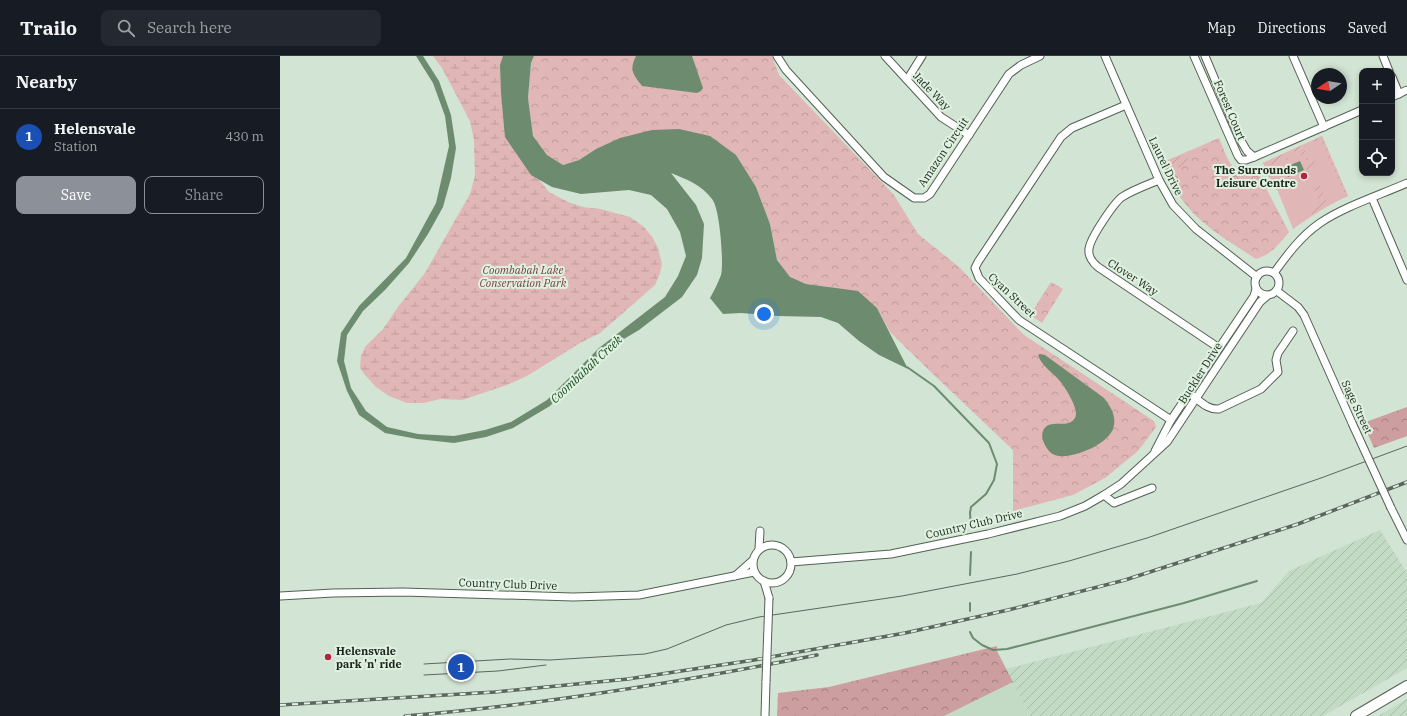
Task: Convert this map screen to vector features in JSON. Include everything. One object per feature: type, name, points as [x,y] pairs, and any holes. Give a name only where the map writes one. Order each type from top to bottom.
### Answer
[{"type":"street","name":"Amazon Circuit","points":[[777,56],[786,70],[884,177],[914,198],[924,198],[930,194],[1008,74],[1021,65],[1040,56]]},
{"type":"street","name":"Jade Way","points":[[885,56],[941,116],[969,135]]},
{"type":"street","points":[[907,80],[922,56]]},
{"type":"street","name":"Laurel Drive","points":[[1105,56],[1159,180],[1173,205],[1188,223],[1257,276]]},
{"type":"street","name":"Forest Court","points":[[1194,56],[1238,156],[1241,160],[1254,157],[1247,151],[1240,139],[1205,56]]},
{"type":"street","points":[[1293,56],[1324,127]]},
{"type":"street","points":[[1383,56],[1388,68]]},
{"type":"street","points":[[1396,95],[1407,90]]},
{"type":"street","name":"Cyan Street","points":[[1126,105],[1072,128],[1061,137],[975,268],[981,282],[1020,320],[1171,420]]},
{"type":"street","points":[[1254,157],[1359,111]]},
{"type":"street","name":"Clover Way","points":[[1159,180],[1124,196],[1114,204],[1091,242],[1089,249],[1090,256],[1092,261],[1098,267],[1219,348]]},
{"type":"street","points":[[1274,273],[1299,242],[1320,223],[1343,211],[1407,183]]},
{"type":"street","points":[[1372,198],[1407,280]]},
{"type":"street","points":[[1266,271],[1274,273],[1277,276],[1279,284],[1277,291],[1274,294],[1267,296],[1261,294],[1256,289],[1255,280],[1257,276],[1266,271]]},
{"type":"street","name":"Buckler Drive","points":[[1147,460],[1157,448],[1171,420],[1254,296],[1256,289]]},
{"type":"street","name":"Sage Street","points":[[1277,291],[1296,305],[1304,315],[1352,423],[1407,540]]},
{"type":"street","name":"Buckler Drive","points":[[1104,495],[1121,484],[1167,442],[1260,302],[1267,296]]},
{"type":"street","points":[[1189,394],[1209,407],[1219,409],[1261,389],[1278,372],[1276,360],[1278,353],[1293,331]]},
{"type":"street","points":[[1104,495],[1114,503],[1152,488]]},
{"type":"street","name":"Country Club Drive","points":[[791,562],[891,554],[988,534],[1060,516],[1085,506],[1104,495]]},
{"type":"street","points":[[759,549],[760,531],[768,545]]},
{"type":"street","points":[[753,560],[754,572],[764,581],[773,583],[778,582],[784,578],[790,570],[791,562],[788,553],[784,549],[776,545],[768,545],[759,549]]},
{"type":"street","name":"Country Club Drive","points":[[733,577],[753,560],[759,549]]},
{"type":"street","name":"Country Club Drive","points":[[280,596],[395,592],[573,597],[639,595],[754,572]]},
{"type":"street","points":[[764,581],[769,598]]},
{"type":"street","points":[[765,716],[769,598],[773,583]]},
{"type":"street","points":[[1356,716],[1407,686]]},
{"type":"shaded area","points":[[416,56],[423,56],[439,81],[451,115],[456,148],[451,178],[443,207],[409,263],[385,290],[363,311],[347,335],[344,361],[351,388],[366,411],[387,427],[418,434],[454,436],[485,430],[511,422],[547,400],[599,348],[665,297],[678,276],[686,256],[680,232],[667,209],[651,195],[629,190],[581,194],[552,187],[531,175],[505,137],[500,65],[503,56],[534,56],[531,63],[528,98],[533,136],[547,155],[563,165],[579,160],[596,149],[620,138],[652,130],[679,129],[710,136],[736,155],[756,187],[770,224],[777,260],[790,277],[806,284],[858,291],[877,308],[908,369],[879,355],[859,341],[838,323],[821,317],[741,313],[723,314],[710,298],[720,278],[722,269],[721,236],[715,204],[712,199],[698,186],[671,173],[696,205],[704,224],[702,258],[697,275],[682,297],[639,330],[602,352],[550,406],[513,428],[486,437],[454,443],[417,439],[385,433],[359,415],[347,391],[337,361],[341,333],[359,306],[406,258],[436,203],[449,146],[445,116],[433,83]]},
{"type":"shaded area","points":[[636,56],[692,56],[703,88],[697,93],[642,86],[636,78],[632,68]]},
{"type":"shaded area","points":[[1300,161],[1304,170],[1288,177],[1286,173],[1278,176],[1276,171]]},
{"type":"shaded area","points":[[1038,355],[1045,355],[1104,398],[1114,416],[1114,423],[1112,430],[1102,442],[1085,451],[1069,456],[1052,454],[1047,449],[1042,437],[1042,433],[1046,427],[1053,424],[1068,423],[1075,418],[1076,414],[1074,404],[1068,393],[1059,380],[1047,369]]},
{"type":"shaded area","points":[[1380,530],[1407,573],[1407,668],[1323,716],[1030,716],[1006,669],[1261,603],[1289,571]]},
{"type":"shaded area","points":[[1013,682],[1030,716],[944,716]]},
{"type":"shaded area","points":[[1407,699],[1407,716],[1378,716]]},
{"type":"green space","name":"Coombabah Lake Conservation Park","points":[[433,56],[514,56],[537,177],[549,192],[568,202],[583,207],[600,209],[630,217],[643,226],[653,238],[658,248],[662,264],[655,285],[600,333],[580,343],[527,376],[507,385],[462,400],[440,399],[424,403],[407,403],[389,396],[376,387],[360,368],[361,356],[365,347],[383,329],[425,273],[470,194],[475,176],[474,140],[470,121],[442,68]]},
{"type":"green space","points":[[534,56],[772,56],[779,75],[894,195],[918,234],[959,267],[1024,335],[1154,421],[1156,427],[1138,451],[1105,478],[1073,495],[1013,511],[1013,450],[890,332],[877,308],[829,287],[806,284],[790,278],[777,260],[770,224],[756,187],[596,149],[579,160],[563,165],[547,155],[533,136],[528,98],[531,63]]},
{"type":"green space","name":"The Surrounds Leisure Centre","points":[[1322,136],[1348,196],[1320,211],[1293,229],[1277,189],[1275,189],[1263,163]]},
{"type":"green space","points":[[1322,136],[1348,196],[1340,199],[1339,197],[1345,195],[1337,177],[1331,178],[1336,175],[1328,157],[1322,159],[1328,155],[1321,140],[1315,143],[1314,140]]},
{"type":"green space","points":[[1219,138],[1229,162],[1235,169],[1243,170],[1255,167],[1289,232],[1270,252],[1256,259],[1219,235],[1194,214],[1179,196],[1161,163]]},
{"type":"green space","points":[[1309,142],[1309,145],[1304,148],[1310,163],[1316,161],[1316,163],[1311,165],[1315,175],[1312,170],[1308,172],[1306,168],[1309,166],[1305,158],[1303,159],[1301,155],[1299,156],[1296,151],[1286,155],[1288,159],[1268,166],[1273,182],[1275,181],[1277,186],[1281,185],[1282,188],[1277,190],[1275,189],[1263,163]]},
{"type":"green space","points":[[1179,156],[1192,160],[1181,167],[1174,168],[1178,175],[1166,174],[1164,168],[1169,166],[1166,161]]},
{"type":"green space","points":[[1320,186],[1326,201],[1332,199],[1334,202],[1312,215],[1309,208],[1320,203],[1314,188]]},
{"type":"green space","points":[[1051,282],[1063,289],[1042,323],[1030,315]]},
{"type":"green space","points":[[1407,407],[1407,436],[1374,448],[1363,423]]},
{"type":"green space","points":[[997,646],[997,651],[1013,682],[944,716],[777,716],[778,693],[829,687]]},
{"type":"waterway","points":[[907,367],[934,386],[989,443],[997,464],[994,480],[986,494],[971,507],[971,526]]},
{"type":"waterway","points":[[970,575],[971,552]]},
{"type":"waterway","points":[[970,632],[973,638],[982,645],[993,650],[1007,649],[1184,603],[1257,581]]},
{"type":"waterway","points":[[970,603],[970,611]]},
{"type":"tram line","points":[[424,664],[510,659],[550,660],[645,654],[667,649],[726,625],[759,617],[902,596],[1017,574],[1069,561],[1147,538],[1321,478],[1407,446]]},
{"type":"tram line","points":[[424,675],[498,671],[546,665]]},
{"type":"railway","points":[[280,705],[495,692],[628,679],[754,660],[905,633],[1008,610],[1125,580],[1298,524],[1407,482]]},
{"type":"railway","points":[[405,716],[508,706],[612,692],[817,655]]},
{"type":"place","name":"The Surrounds Leisure Centre","points":[[1304,176]]},
{"type":"place","name":"Helensvale park 'n' ride","points":[[328,657]]},
{"type":"place","name":"Helensvale","points":[[461,667]]},
{"type":"water label","name":"Coombabah Creek","points":[[586,369]]}]
